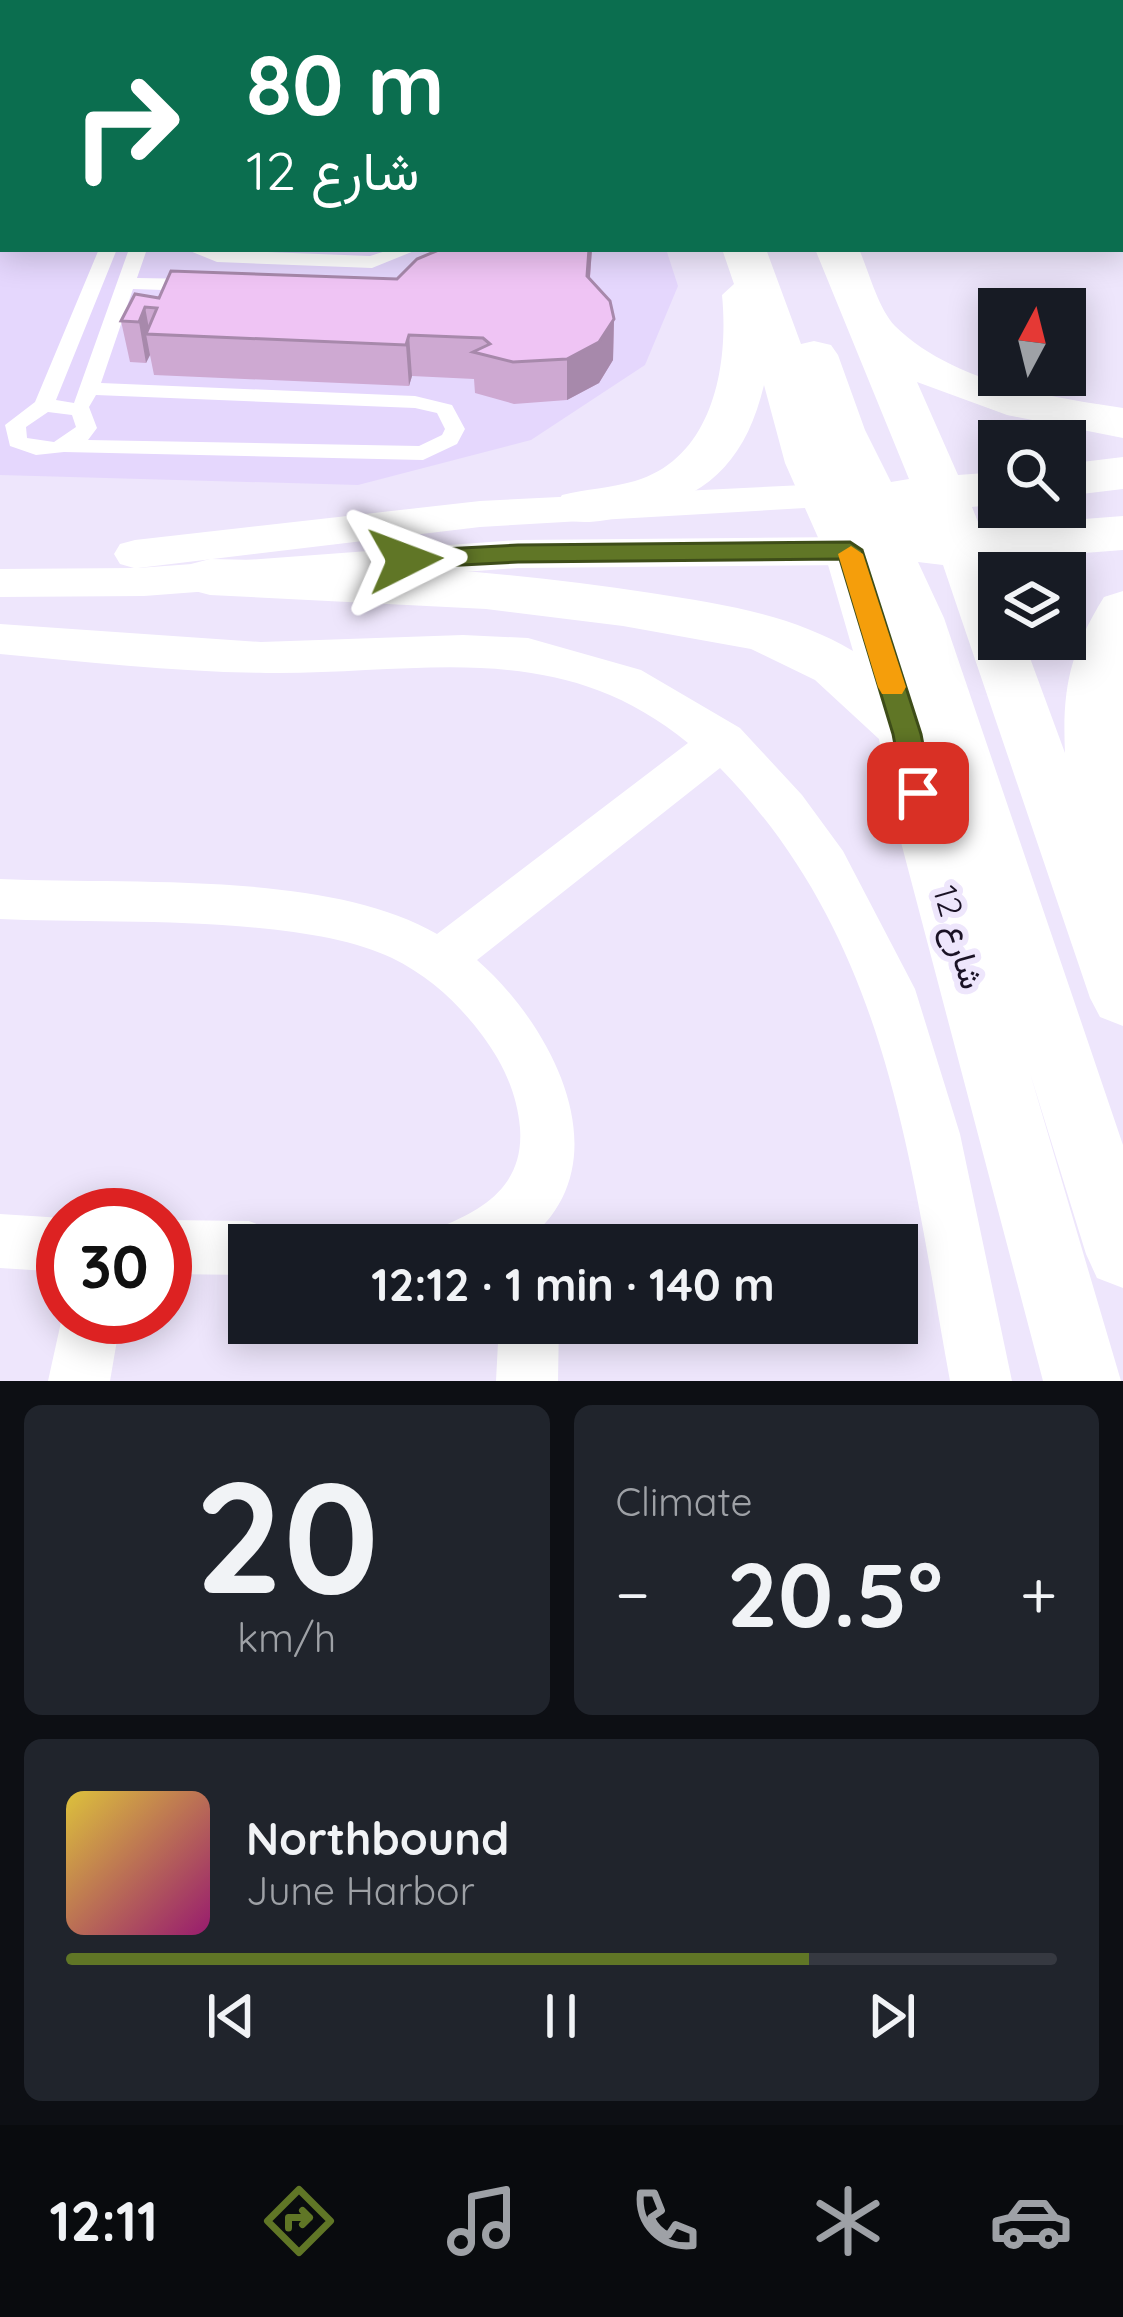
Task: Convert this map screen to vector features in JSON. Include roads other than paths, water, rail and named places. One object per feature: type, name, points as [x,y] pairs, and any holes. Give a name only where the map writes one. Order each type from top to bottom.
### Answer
[{"type":"street","points":[[0,570],[380,523],[580,507],[626,501],[672,486],[717,450],[737,400],[747,356],[741,252]]},
{"type":"street","name":"شارع 12","points":[[742,252],[775,336],[809,463],[897,525],[1123,998]]},
{"type":"street","points":[[774,252],[858,471],[897,525],[917,618],[1123,1254]]},
{"type":"street","name":"شارع 12","points":[[838,252],[874,332],[897,525],[907,734],[918,793],[1082,1381]]},
{"type":"street","points":[[874,332],[895,350],[978,390],[1078,417],[1123,423]]},
{"type":"street","points":[[1086,477],[1123,473]]},
{"type":"street","points":[[897,525],[978,496]]},
{"type":"street","points":[[1086,502],[1123,497]]},
{"type":"street","points":[[580,507],[1123,533]]},
{"type":"street","points":[[0,583],[68,585],[210,577],[978,515]]},
{"type":"street","points":[[210,577],[312,578],[518,593],[759,631],[791,641],[849,673],[907,734]]},
{"type":"street","points":[[1123,610],[1097,655],[1093,724],[1123,951]]},
{"type":"street","points":[[0,639],[293,658],[495,650],[559,659],[619,677],[675,705],[724,740],[782,804],[832,878],[875,959],[921,1090],[981,1381]]},
{"type":"street","points":[[439,961],[724,740]]},
{"type":"street","points":[[0,899],[323,914],[404,940],[439,961],[503,1019],[533,1076],[548,1140],[546,1169],[532,1221]]},
{"type":"street","points":[[0,1241],[36,1243]]},
{"type":"street","points":[[192,1247],[228,1248]]},
{"type":"street","points":[[79,1381],[86,1344]]},
{"type":"street","points":[[527,1381],[528,1344]]},
{"type":"lane","points":[[44,405],[107,252]]},
{"type":"lane","points":[[65,446],[87,428],[84,399],[137,252]]},
{"type":"lane","points":[[204,252],[372,262],[401,252]]},
{"type":"lane","points":[[125,284],[226,286]]},
{"type":"lane","points":[[84,399],[415,402],[445,410],[455,429],[439,448],[423,453],[37,449],[17,441],[14,425],[44,405],[84,399]]}]
